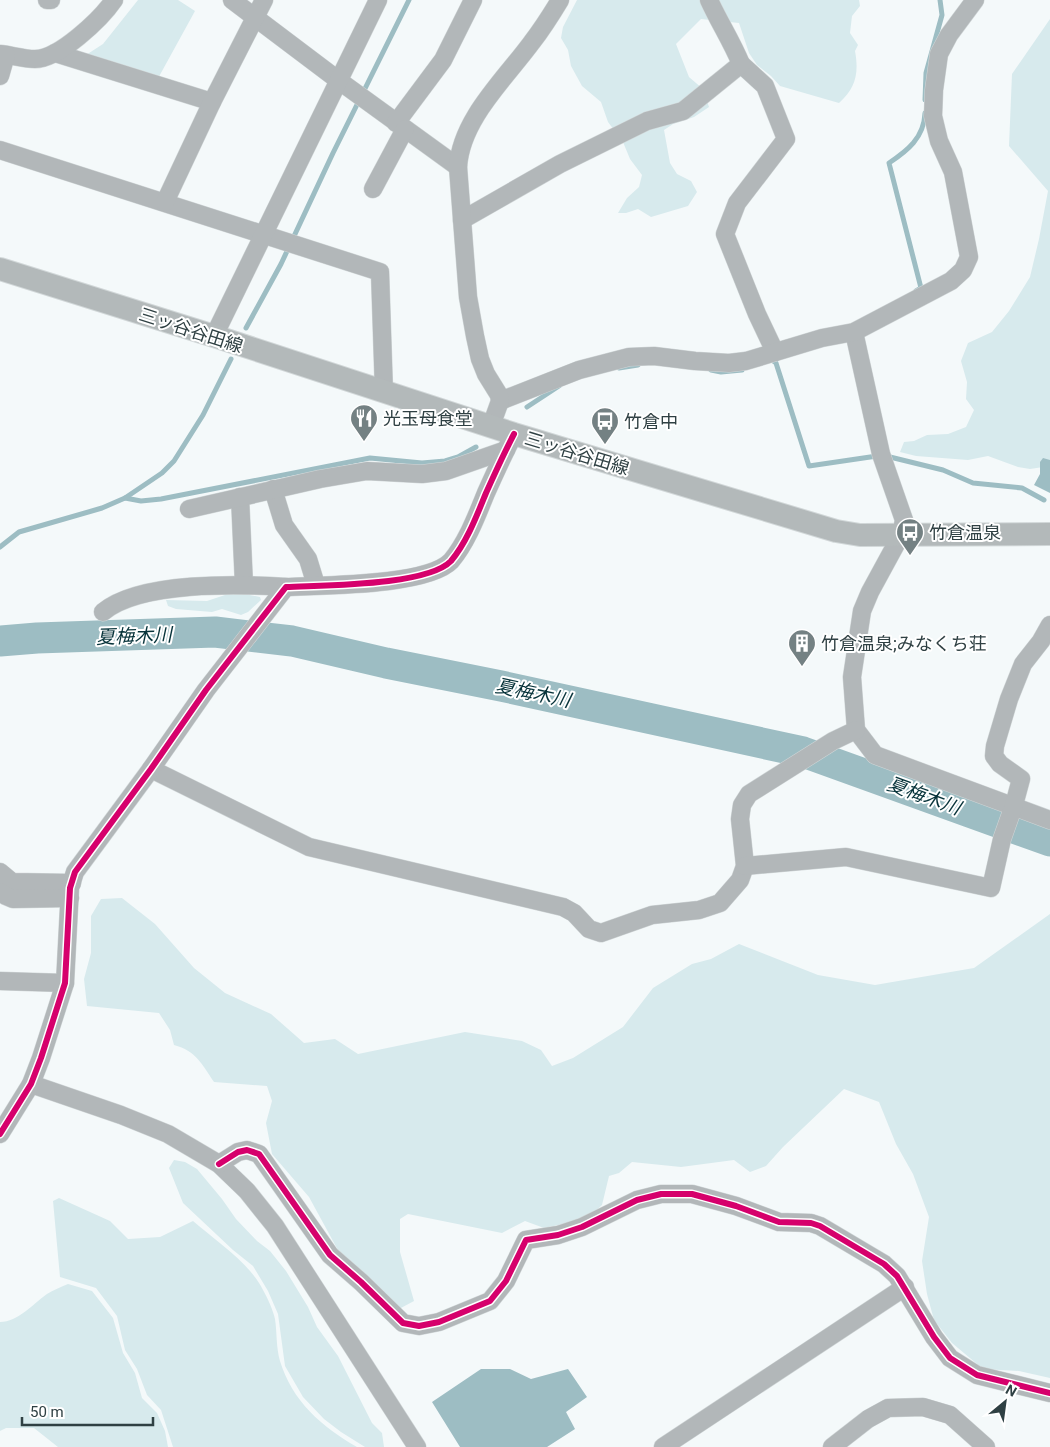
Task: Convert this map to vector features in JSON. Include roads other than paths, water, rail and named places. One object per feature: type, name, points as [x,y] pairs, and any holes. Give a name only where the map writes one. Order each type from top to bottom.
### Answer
[{"type":"main road","name":"三ッ谷谷田線","points":[[0,269],[491,426],[510,442],[836,531],[860,535],[1050,534]]},
{"type":"street","points":[[0,76],[3,54],[36,59],[55,53],[84,31],[114,0]]},
{"type":"street","points":[[232,0],[338,80],[458,166]]},
{"type":"street","points":[[165,202],[212,102],[264,0]]},
{"type":"street","points":[[214,336],[378,0]]},
{"type":"street","points":[[373,189],[401,126],[443,60],[473,0]]},
{"type":"street","points":[[491,426],[500,402],[499,395],[480,359],[474,336],[468,297],[458,166],[459,154],[465,134],[489,97],[532,42],[560,0]]},
{"type":"street","points":[[709,0],[733,44],[741,64],[765,86],[786,139],[737,203],[725,234],[774,352]]},
{"type":"street","points":[[500,402],[579,370],[629,357],[654,356],[729,363],[746,361],[822,338],[854,332],[951,281],[963,270],[969,257],[952,172],[939,142],[934,116],[934,90],[939,54],[949,36],[975,0]]},
{"type":"street","points":[[55,53],[212,102]]},
{"type":"street","points":[[462,220],[560,164],[647,121],[683,110],[741,64]]},
{"type":"street","points":[[0,150],[380,272],[384,393]]},
{"type":"street","points":[[854,332],[881,454],[904,520],[901,535],[870,592],[862,611],[852,678],[856,730],[875,755],[1050,820]]},
{"type":"street","points":[[189,509],[272,489],[367,471],[422,474],[446,471],[510,442]]},
{"type":"street","points":[[103,612],[115,603],[127,598],[154,592],[201,586],[244,585],[286,587],[385,581],[416,577],[429,573],[449,562],[458,552],[479,512],[510,442]]},
{"type":"street","points":[[272,489],[284,525],[308,559],[316,585]]},
{"type":"street","points":[[240,496],[244,585]]},
{"type":"street","points":[[0,1134],[31,1084],[65,983],[71,890],[75,872],[231,658],[286,587]]},
{"type":"street","points":[[745,866],[846,857],[991,888],[1002,839],[1014,808],[1020,779],[994,756],[995,746],[1009,699],[1023,664],[1041,641],[1050,625]]},
{"type":"street","points":[[151,769],[309,847],[563,906],[574,913],[589,929],[601,933],[652,915],[699,910],[720,902],[740,880],[745,866],[740,819],[742,805],[749,794],[833,741],[856,730]]},
{"type":"street","points":[[0,872],[12,882],[71,890]]},
{"type":"street","points":[[0,892],[13,899],[71,890]]},
{"type":"street","points":[[0,982],[65,983]]},
{"type":"street","points":[[31,1084],[168,1134],[219,1164],[247,1191],[275,1226],[417,1447]]},
{"type":"street","points":[[219,1164],[238,1152],[247,1150],[259,1154],[330,1255],[403,1323],[419,1326],[439,1322],[490,1301],[506,1281],[526,1240],[558,1235],[582,1227],[637,1200],[661,1194],[692,1194],[736,1206],[778,1222],[804,1222],[820,1226],[884,1264],[897,1276],[934,1337],[950,1358],[977,1376],[1050,1393]]},
{"type":"street","points":[[664,1447],[905,1288]]},
{"type":"street","points":[[839,1445],[868,1419],[888,1408],[923,1407],[950,1415],[986,1447]]},
{"type":"water","points":[[1043,458],[1050,460],[1050,493],[1034,485],[1040,474],[1040,462]]},
{"type":"water","points":[[481,1369],[510,1369],[531,1379],[568,1369],[587,1397],[566,1412],[575,1429],[547,1447],[460,1447],[432,1402]]},
{"type":"waterway","points":[[246,328],[281,264],[333,153],[409,0]]},
{"type":"waterway","points":[[925,100],[926,73],[942,15],[940,0]]},
{"type":"waterway","points":[[916,291],[921,288],[889,163],[902,154],[918,137],[924,122],[925,113]]},
{"type":"waterway","points":[[0,547],[19,532],[102,508],[125,498],[162,473],[174,461],[203,415],[231,359]]},
{"type":"waterway","points":[[772,360],[776,363],[809,466],[877,456]]},
{"type":"waterway","points":[[619,368],[638,365]]},
{"type":"waterway","points":[[711,370],[721,372],[742,370]]},
{"type":"waterway","points":[[527,407],[559,386]]},
{"type":"waterway","points":[[125,498],[141,501],[161,499],[370,458],[422,463],[445,461],[458,457],[476,447]]},
{"type":"waterway","points":[[890,457],[943,470],[973,483],[1022,488],[1044,500]]},
{"type":"waterway","name":"夏梅木川","points":[[0,641],[215,632],[292,641],[386,663],[501,686],[803,752],[1050,841]]},
{"type":"place","name":"光玉母食堂","points":[[364,442]]},
{"type":"place","name":"竹倉中","points":[[605,445]]},
{"type":"place","name":"竹倉温泉","points":[[910,556]]},
{"type":"place","name":"竹倉温泉;みなくち荘","points":[[802,667]]}]
